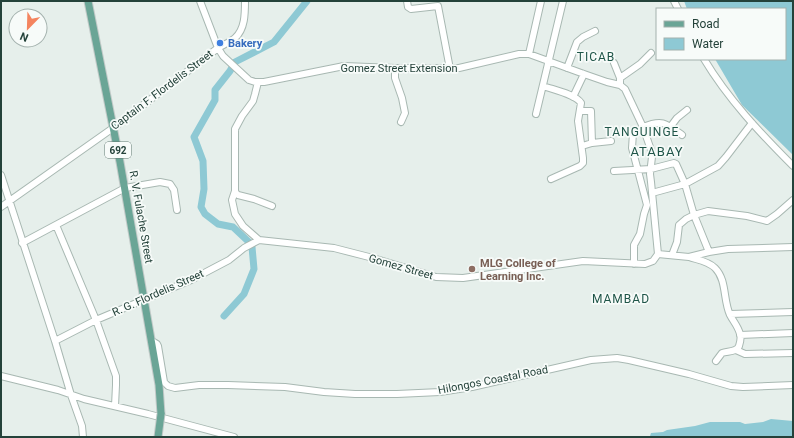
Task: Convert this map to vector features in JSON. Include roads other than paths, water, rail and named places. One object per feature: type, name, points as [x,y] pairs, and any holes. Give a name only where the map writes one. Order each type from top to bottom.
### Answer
[{"type":"main road","name":"R. V. Fulache Street","points":[[88,1],[125,188],[152,342]]},
{"type":"main road","name":"692","points":[[152,342],[160,385],[161,414],[158,437]]},
{"type":"street","points":[[200,1],[218,48],[223,56],[250,80],[258,82],[253,101],[242,116],[235,130],[235,191],[232,200],[235,214],[243,226],[259,240]]},
{"type":"street","name":"Captain F. Flordelis Street","points":[[1,207],[113,128],[218,48],[235,38],[241,30],[245,19],[245,1]]},
{"type":"street","points":[[401,1],[414,9],[438,6],[450,69]]},
{"type":"street","points":[[529,54],[541,1]]},
{"type":"street","points":[[536,114],[563,1]]},
{"type":"street","points":[[568,68],[577,42],[583,37],[596,31]]},
{"type":"street","points":[[620,81],[651,53]]},
{"type":"street","name":"Gomez Street Extension","points":[[258,82],[344,66],[450,69],[518,54],[529,54],[607,82],[620,81]]},
{"type":"street","points":[[705,60],[723,88],[752,123],[793,166]]},
{"type":"street","points":[[614,63],[620,81],[643,128],[651,150],[652,157],[650,174],[658,254],[689,257],[707,262],[714,266],[719,272],[722,278],[730,314],[740,335],[739,347],[736,350]]},
{"type":"street","points":[[395,68],[395,78],[406,113],[401,122]]},
{"type":"street","points":[[573,96],[584,74]]},
{"type":"street","points":[[543,86],[573,96],[581,103],[578,121],[584,158],[583,163],[580,166],[551,179]]},
{"type":"street","points":[[671,126],[677,118],[687,110]]},
{"type":"street","points":[[580,111],[591,111],[592,143]]},
{"type":"street","points":[[634,264],[634,245],[640,234],[647,205],[632,148],[633,133],[634,131],[655,122],[671,126],[682,135]]},
{"type":"street","points":[[652,193],[685,184],[718,166],[752,123]]},
{"type":"street","points":[[582,146],[592,143],[611,141]]},
{"type":"street","points":[[614,171],[651,169],[674,163],[676,164],[685,184],[694,215],[709,252]]},
{"type":"street","points":[[1,175],[82,426],[83,437]]},
{"type":"street","points":[[22,243],[125,188],[160,182],[170,184],[174,190],[177,210]]},
{"type":"street","points":[[235,191],[238,195],[272,206]]},
{"type":"street","points":[[672,255],[677,242],[679,225],[694,215],[708,211],[747,216],[766,221],[777,214],[793,200]]},
{"type":"street","points":[[56,225],[96,320],[116,376],[114,406]]},
{"type":"street","name":"Gomez Street","points":[[259,240],[334,248],[436,277],[462,278],[583,261],[645,264],[653,261],[658,254]]},
{"type":"street","name":"R. G. Flordelis Street","points":[[55,341],[96,320],[191,280],[229,260],[244,248],[259,240]]},
{"type":"street","points":[[689,257],[728,249],[793,247]]},
{"type":"street","points":[[730,314],[793,312]]},
{"type":"street","points":[[740,335],[793,333]]},
{"type":"street","name":"Hilongos Coastal Road","points":[[152,342],[158,346],[164,382],[168,386],[175,388],[199,385],[228,385],[285,387],[355,394],[440,392],[472,387],[591,360],[617,358],[682,372],[731,386],[793,385]]},
{"type":"street","points":[[716,361],[722,352],[736,350],[745,354],[793,353]]},
{"type":"street","points":[[1,376],[234,437]]},
{"type":"water","points":[[684,1],[793,1],[793,155],[742,105],[716,60],[786,60],[786,8],[687,8]]},
{"type":"water","points":[[771,419],[793,421],[793,437],[650,436],[651,433],[663,432],[710,422],[740,422],[745,424],[763,422]]},
{"type":"waterway","points":[[250,243],[233,227],[218,224],[205,214],[201,207],[204,189],[203,161],[194,137],[215,100],[215,90],[235,62],[274,42],[307,1]]},
{"type":"waterway","points":[[224,316],[244,294],[254,269],[252,247]]},
{"type":"place","name":"Bakery","points":[[220,43]]},
{"type":"place","name":"MLG College of Learning Inc.","points":[[472,269]]},
{"type":"district","name":"TICAB","points":[[596,57]]},
{"type":"district","name":"TANGUINGE","points":[[642,132]]},
{"type":"district","name":"ATABAY","points":[[657,151]]},
{"type":"district","name":"MAMBAD","points":[[621,299]]}]
